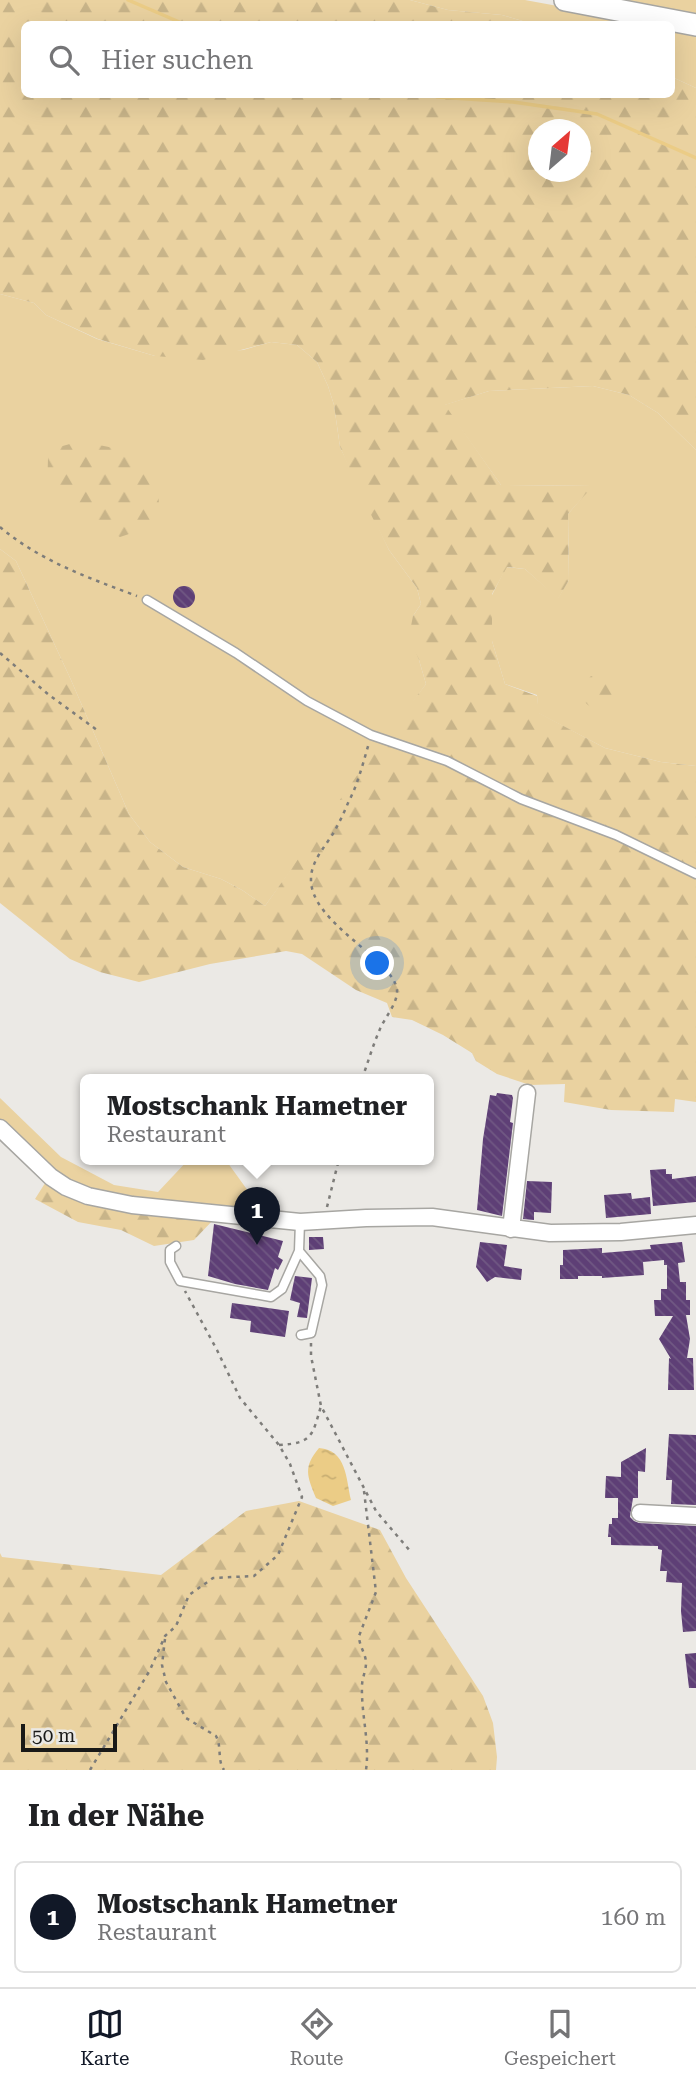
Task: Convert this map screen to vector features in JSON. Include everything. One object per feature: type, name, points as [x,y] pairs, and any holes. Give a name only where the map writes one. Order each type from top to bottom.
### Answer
[{"type":"street","points":[[565,0],[696,25]]},
{"type":"street","points":[[511,1229],[527,1093]]},
{"type":"street","points":[[0,1128],[51,1177],[66,1187],[88,1196],[132,1205],[300,1222],[432,1217],[511,1229],[587,1234],[696,1225]]},
{"type":"street","points":[[640,1513],[696,1516]]},
{"type":"lane","points":[[147,600],[236,653],[307,701],[371,736],[447,761],[520,799],[616,835],[696,874]]},
{"type":"lane","points":[[176,1246],[170,1250],[170,1262],[180,1281],[271,1297],[282,1289],[299,1251],[300,1222]]},
{"type":"lane","points":[[299,1251],[320,1276],[322,1285],[311,1333],[301,1335]]},
{"type":"path","points":[[0,527],[38,554],[66,568],[147,600]]},
{"type":"path","points":[[0,653],[49,695],[97,730]]},
{"type":"path","points":[[364,1074],[397,989],[386,970],[334,922],[318,903],[311,888],[311,876],[314,863],[350,801],[371,736]]},
{"type":"path","points":[[327,1221],[328,1204],[338,1165]]},
{"type":"path","points":[[90,1770],[150,1670],[165,1636],[176,1626],[189,1595],[213,1578],[254,1576],[278,1555],[302,1497],[290,1464],[279,1445],[240,1398],[180,1281]]},
{"type":"path","points":[[311,1333],[311,1356],[321,1406],[376,1511],[411,1552]]},
{"type":"path","points":[[279,1445],[298,1444],[308,1439],[315,1427],[321,1406]]},
{"type":"path","points":[[364,1491],[376,1592],[359,1636],[366,1661],[362,1685],[369,1753],[366,1770]]},
{"type":"path","points":[[165,1636],[162,1665],[166,1682],[186,1718],[216,1736],[220,1763],[224,1770]]},
{"type":"green space","points":[[0,0],[410,0],[448,10],[502,15],[523,21],[21,21],[21,98],[675,98],[675,78],[696,88],[696,450],[658,413],[629,395],[593,386],[489,391],[445,405],[501,485],[593,486],[568,514],[569,580],[558,599],[525,569],[507,567],[492,594],[492,641],[505,684],[537,696],[539,713],[605,748],[661,762],[696,766],[696,1102],[675,1099],[674,1112],[611,1110],[564,1102],[565,1084],[530,1085],[497,1074],[476,1061],[472,1053],[443,1035],[412,1020],[392,1017],[387,1003],[356,990],[302,954],[286,951],[210,964],[139,982],[100,972],[70,959],[0,903],[0,549],[16,561],[129,814],[150,842],[183,867],[221,879],[265,906],[375,750],[426,684],[409,636],[413,616],[421,604],[417,588],[389,550],[360,493],[340,447],[334,405],[317,362],[297,345],[271,342],[203,360],[155,356],[98,339],[46,315],[34,303],[0,294]]},
{"type":"green space","points":[[410,0],[525,0],[639,21],[523,21],[502,15],[448,10]]},
{"type":"green space","points":[[612,0],[696,0],[696,16]]},
{"type":"green space","points":[[675,28],[696,32],[696,88],[675,78]]},
{"type":"green space","points":[[0,294],[34,303],[46,315],[97,339],[155,356],[243,350],[271,342],[297,345],[317,362],[334,405],[340,447],[389,550],[417,588],[421,604],[413,616],[419,660],[426,684],[265,906],[221,879],[183,867],[150,842],[129,814],[16,561],[0,549]]},
{"type":"green space","points":[[593,386],[629,395],[658,413],[696,450],[696,766],[661,762],[605,748],[538,713],[537,695],[505,684],[492,641],[492,595],[506,567],[525,569],[558,598],[569,580],[568,514],[592,486],[501,485],[444,405],[489,391]]},
{"type":"green space","points":[[77,442],[126,452],[139,459],[155,480],[159,495],[158,515],[135,532],[120,537],[92,519],[60,491],[49,475],[48,458],[59,447]]},
{"type":"green space","points":[[591,676],[614,680],[617,691],[614,703],[604,710],[589,706],[583,697],[582,686]]},
{"type":"green space","points":[[0,1098],[61,1157],[114,1185],[158,1192],[183,1165],[229,1165],[256,1202],[254,1211],[95,1196],[46,1166],[0,1120]]},
{"type":"green space","points":[[47,1180],[69,1197],[105,1205],[216,1217],[194,1240],[154,1246],[121,1230],[78,1222],[35,1199]]},
{"type":"green space","points":[[299,1501],[380,1530],[406,1578],[483,1696],[493,1723],[496,1770],[0,1770],[0,1553],[2,1557],[161,1575],[246,1511]]},
{"type":"water","points":[[319,1448],[335,1454],[340,1460],[351,1500],[333,1506],[316,1498],[308,1472]]},
{"type":"building","points":[[184,586],[192,589],[195,597],[192,605],[184,608],[176,605],[173,597],[176,589]]},
{"type":"building","points":[[497,1093],[512,1095],[513,1098],[510,1122],[513,1123],[502,1216],[477,1210],[490,1095],[496,1096]]},
{"type":"building","points":[[666,1169],[666,1174],[672,1174],[672,1179],[696,1176],[696,1202],[653,1206],[650,1170]]},
{"type":"building","points":[[527,1181],[552,1182],[551,1213],[534,1212],[534,1220],[523,1219]]},
{"type":"building","points":[[631,1193],[632,1199],[650,1197],[651,1214],[606,1218],[604,1195]]},
{"type":"building","points":[[214,1224],[283,1241],[278,1257],[283,1260],[278,1270],[275,1268],[268,1290],[208,1276]]},
{"type":"building","points":[[309,1237],[323,1237],[324,1249],[309,1250]]},
{"type":"building","points":[[480,1242],[507,1245],[504,1266],[522,1269],[521,1280],[495,1277],[487,1282],[476,1267]]},
{"type":"building","points":[[682,1242],[685,1262],[678,1263],[680,1282],[686,1282],[686,1300],[690,1300],[690,1315],[686,1315],[690,1339],[687,1358],[693,1358],[694,1390],[668,1390],[669,1358],[671,1359],[659,1339],[673,1316],[655,1316],[654,1300],[661,1300],[661,1289],[667,1289],[667,1265],[664,1265],[664,1260],[643,1262],[644,1275],[602,1278],[578,1276],[578,1279],[560,1279],[560,1265],[563,1265],[563,1250],[602,1248],[602,1253],[651,1249],[650,1245]]},
{"type":"building","points":[[295,1276],[312,1278],[307,1318],[297,1317],[300,1303],[290,1300]]},
{"type":"building","points":[[232,1303],[289,1311],[285,1337],[250,1332],[251,1321],[230,1318]]},
{"type":"building","points":[[669,1434],[696,1435],[696,1505],[671,1504],[672,1480],[666,1480]]},
{"type":"building","points":[[646,1448],[645,1472],[638,1471],[638,1498],[633,1498],[630,1517],[639,1523],[696,1526],[696,1631],[683,1632],[682,1583],[666,1582],[667,1571],[660,1571],[662,1550],[658,1549],[658,1546],[611,1545],[611,1537],[608,1537],[612,1518],[618,1518],[618,1498],[605,1498],[606,1476],[621,1477],[621,1462]]},
{"type":"building","points":[[696,1653],[696,1688],[689,1688],[685,1654]]},
{"type":"waterway","points":[[128,0],[177,21]]},
{"type":"waterway","points":[[452,98],[513,102],[597,114],[696,158]]},
{"type":"place","name":"Mostschank Hametner","points":[[257,1245]]}]
